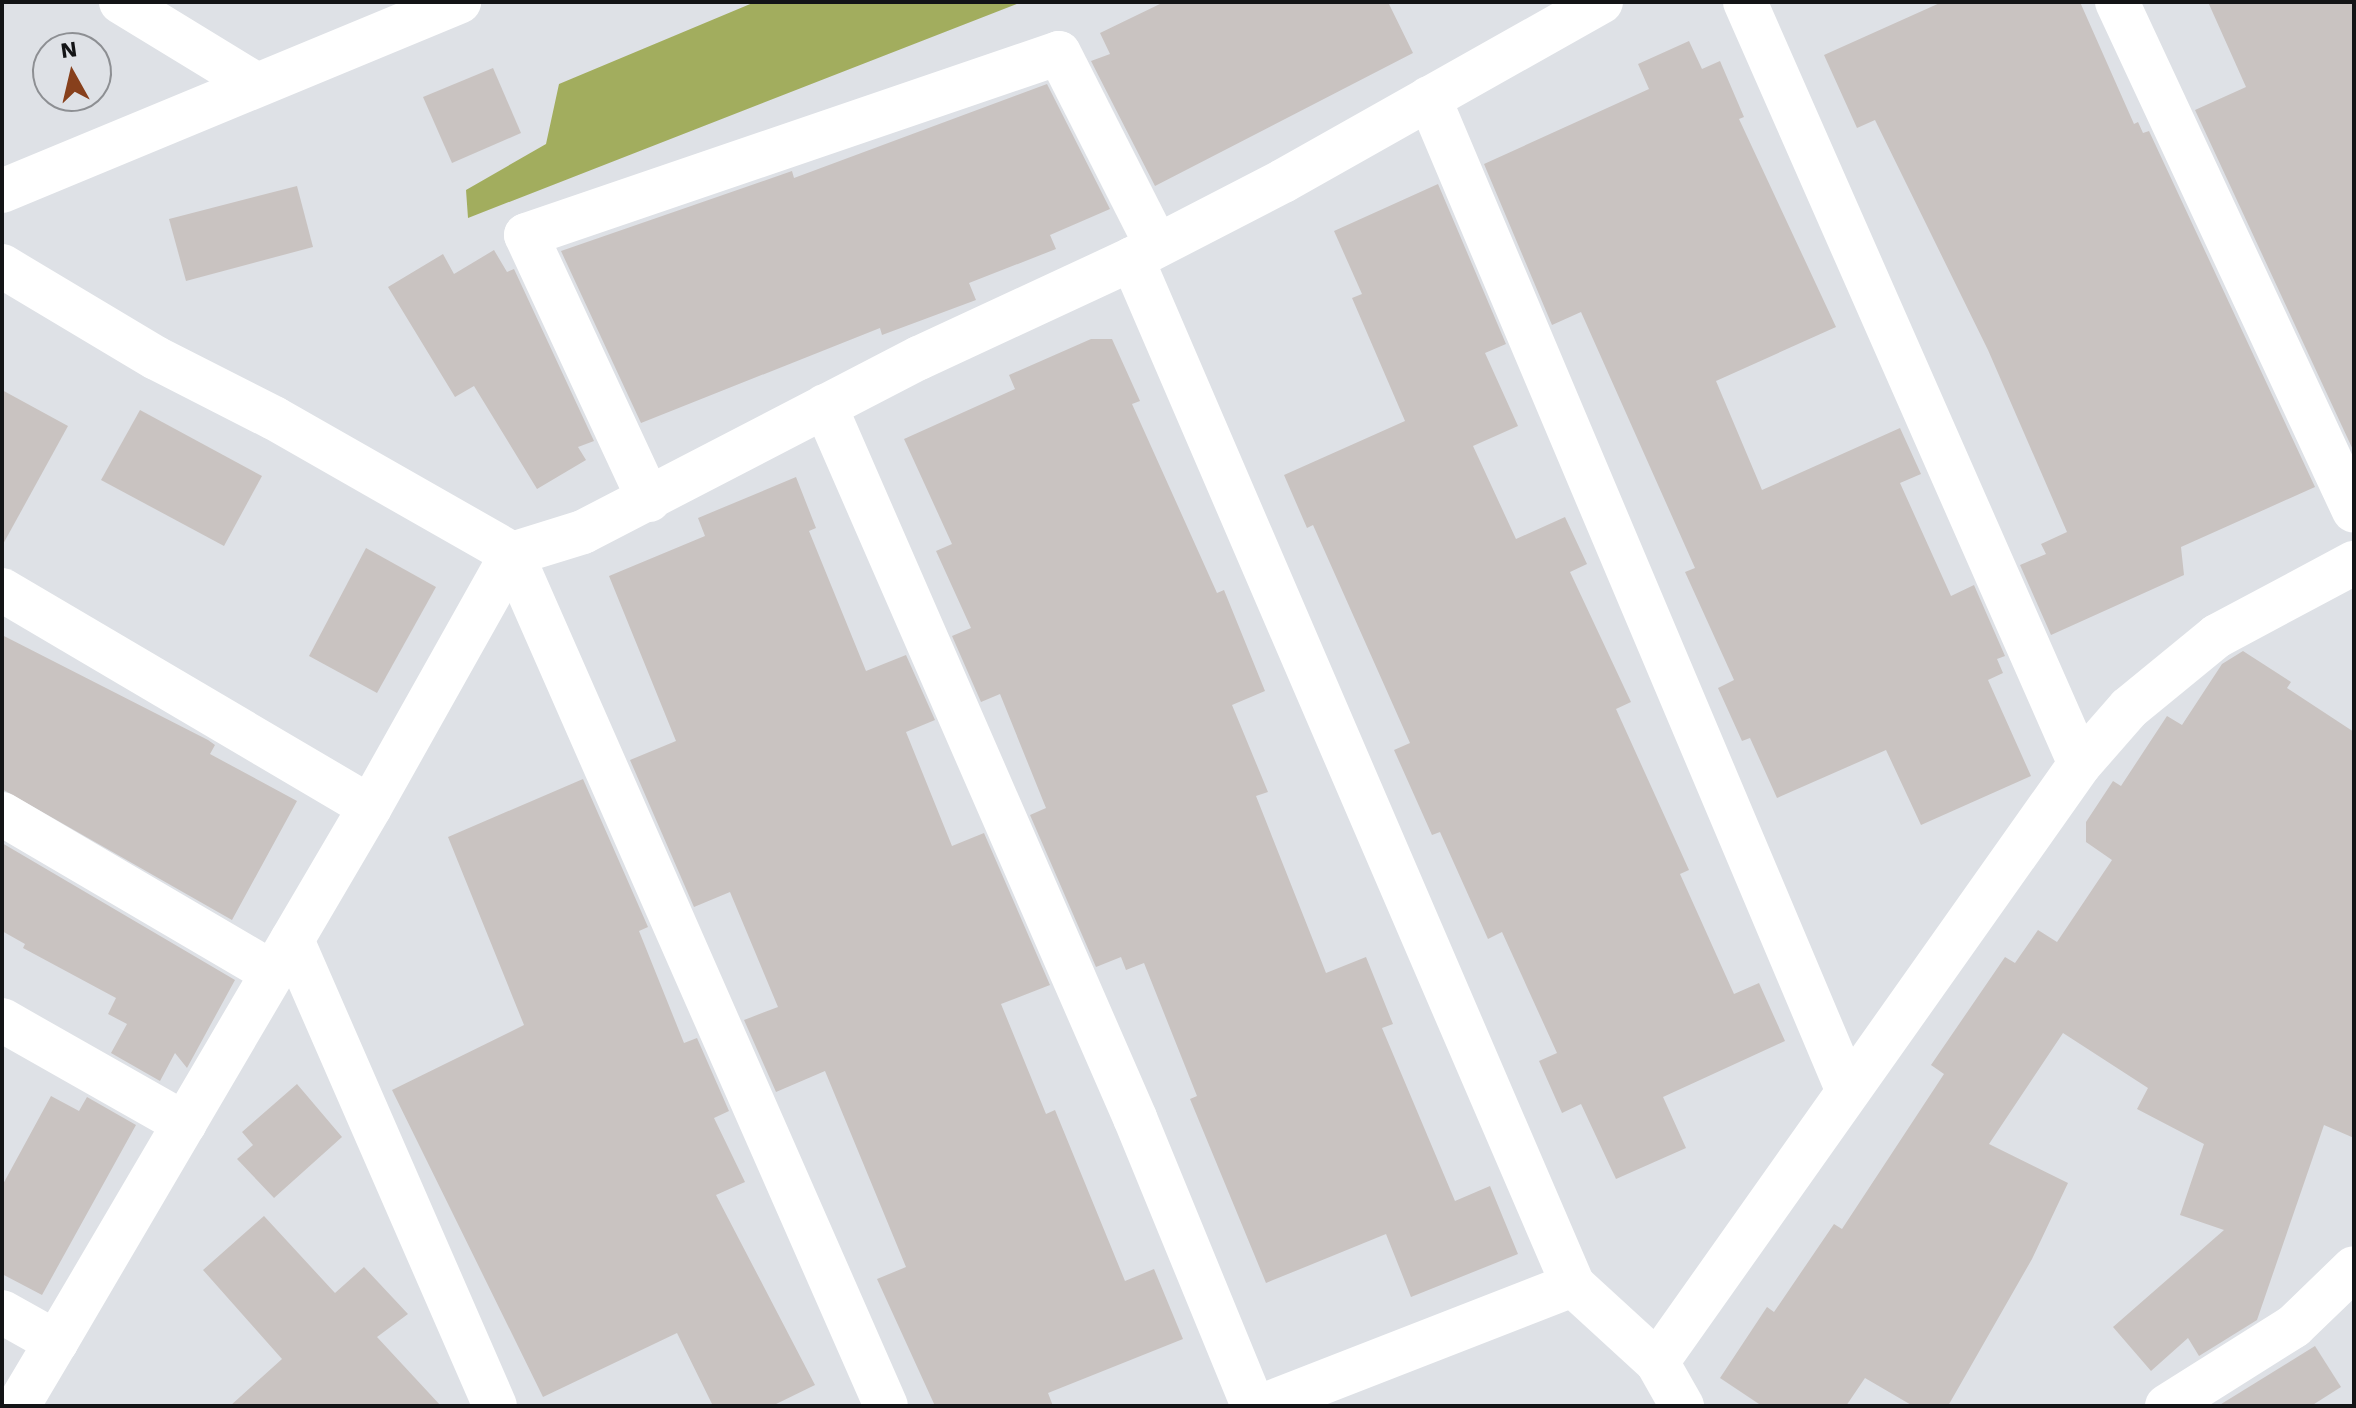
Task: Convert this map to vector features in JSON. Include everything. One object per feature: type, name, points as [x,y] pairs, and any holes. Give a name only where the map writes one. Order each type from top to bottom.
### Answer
[{"type":"street","points":[[121,2],[257,85]]},
{"type":"street","points":[[2,191],[459,2]]},
{"type":"street","points":[[18,1406],[370,807],[512,554],[583,532],[825,406],[1145,253],[1601,2]]},
{"type":"street","points":[[1745,2],[2080,764]]},
{"type":"street","points":[[2117,2],[2354,511]]},
{"type":"street","points":[[649,500],[526,235],[1059,53],[1573,1285],[1657,1362],[1682,1406]]},
{"type":"street","points":[[1429,98],[1847,1089]]},
{"type":"street","points":[[2,266],[156,358],[274,418],[512,554],[886,1406]]},
{"type":"street","points":[[825,406],[1135,1118],[1253,1406]]},
{"type":"street","points":[[1657,1362],[1847,1089],[2080,764],[2129,708],[2217,636],[2354,563]]},
{"type":"street","points":[[2,590],[370,807]]},
{"type":"street","points":[[2,814],[283,956],[495,1406]]},
{"type":"street","points":[[2,1020],[185,1124]]},
{"type":"street","points":[[2167,1406],[2294,1326],[2354,1268]]},
{"type":"street","points":[[1262,1406],[1573,1285]]},
{"type":"street","points":[[2,1312],[56,1342]]},
{"type":"green space","points":[[755,2],[1022,2],[468,218],[466,190],[546,144],[559,84]]},
{"type":"building","points":[[1164,2],[1388,2],[1413,53],[1155,186],[1091,61],[1110,54],[1100,33]]},
{"type":"building","points":[[1942,2],[2080,2],[2134,124],[2138,122],[2143,133],[2149,131],[2315,487],[2181,547],[2184,575],[2051,635],[2020,565],[2046,554],[2041,544],[2067,532],[1988,350],[1875,120],[1857,128],[1824,55]]},
{"type":"building","points":[[2208,2],[2354,2],[2354,452],[2195,110],[2246,87]]},
{"type":"building","points":[[1689,41],[1702,69],[1720,61],[1744,117],[1739,119],[1836,327],[1716,381],[1762,490],[1900,428],[1921,474],[1900,483],[1951,596],[1974,585],[2005,656],[1997,659],[2003,673],[1988,680],[2031,776],[1921,825],[1886,750],[1777,798],[1750,738],[1742,741],[1718,688],[1734,680],[1685,572],[1695,568],[1581,312],[1552,325],[1484,164],[1649,89],[1638,64]]},
{"type":"building","points":[[493,68],[521,133],[452,163],[423,97]]},
{"type":"building","points":[[1047,84],[1110,209],[1050,235],[1056,249],[969,283],[976,300],[882,335],[880,328],[641,423],[561,251],[792,171],[794,178]]},
{"type":"building","points":[[1438,184],[1506,344],[1485,353],[1518,426],[1473,446],[1516,539],[1565,517],[1587,564],[1570,572],[1631,702],[1616,709],[1689,870],[1680,874],[1734,994],[1759,983],[1785,1041],[1663,1097],[1686,1148],[1616,1179],[1581,1104],[1562,1113],[1539,1061],[1557,1053],[1502,932],[1488,939],[1440,832],[1432,835],[1394,750],[1410,743],[1313,525],[1307,528],[1284,475],[1405,421],[1352,298],[1362,294],[1334,231]]},
{"type":"building","points":[[297,186],[313,247],[186,281],[169,219]]},
{"type":"building","points":[[494,250],[507,272],[514,269],[594,441],[578,447],[586,460],[537,489],[474,386],[455,397],[388,287],[443,254],[454,274]]},
{"type":"building","points":[[1091,339],[1112,339],[1140,401],[1132,404],[1217,593],[1224,590],[1265,691],[1232,705],[1268,792],[1256,796],[1326,973],[1366,957],[1393,1024],[1382,1028],[1455,1201],[1490,1186],[1518,1254],[1411,1297],[1386,1234],[1266,1283],[1190,1099],[1197,1096],[1144,963],[1126,970],[1121,957],[1096,967],[1030,815],[1046,808],[1000,694],[981,702],[952,636],[971,628],[936,551],[952,544],[904,439],[1015,389],[1009,375]]},
{"type":"building","points":[[2,390],[68,426],[2,546]]},
{"type":"building","points":[[140,410],[262,476],[224,546],[101,480]]},
{"type":"building","points":[[796,477],[816,528],[809,531],[866,671],[906,655],[935,720],[906,732],[952,846],[984,833],[1050,985],[1001,1004],[1046,1114],[1055,1110],[1125,1281],[1154,1269],[1183,1339],[1048,1393],[1053,1406],[935,1406],[877,1279],[906,1267],[825,1071],[776,1092],[744,1020],[778,1007],[730,892],[694,907],[630,760],[676,741],[609,576],[705,536],[698,518]]},
{"type":"building","points":[[366,548],[436,587],[377,693],[309,656]]},
{"type":"building","points":[[2,635],[208,740],[215,745],[210,754],[297,801],[232,920],[2,789]]},
{"type":"building","points":[[2243,651],[2291,682],[2287,688],[2354,732],[2354,1138],[2324,1125],[2257,1320],[2199,1356],[2188,1338],[2151,1371],[2113,1327],[2224,1230],[2180,1215],[2204,1144],[2137,1109],[2148,1088],[2063,1033],[1989,1144],[2068,1183],[2032,1259],[1948,1406],[1913,1406],[1865,1378],[1846,1406],[1762,1406],[1720,1378],[1767,1307],[1774,1312],[1834,1224],[1842,1229],[1944,1074],[1931,1065],[2005,957],[2015,963],[2038,930],[2057,942],[2112,860],[2086,842],[2086,822],[2113,781],[2121,786],[2167,716],[2182,725],[2222,664]]},
{"type":"building","points":[[583,779],[648,927],[639,931],[684,1043],[697,1038],[729,1111],[714,1118],[745,1182],[716,1195],[815,1385],[772,1406],[713,1406],[677,1333],[543,1397],[392,1090],[524,1025],[448,837]]},
{"type":"building","points":[[2,843],[235,980],[187,1068],[175,1053],[160,1081],[111,1053],[127,1024],[108,1014],[116,998],[23,948],[25,944],[2,931]]},
{"type":"building","points":[[297,1084],[342,1137],[274,1198],[237,1159],[253,1145],[242,1132]]},
{"type":"building","points":[[51,1096],[79,1111],[87,1097],[136,1125],[42,1295],[2,1274],[2,1186]]},
{"type":"building","points":[[264,1216],[335,1293],[364,1267],[408,1314],[377,1337],[441,1406],[230,1406],[282,1359],[203,1270]]},
{"type":"building","points":[[2315,1346],[2341,1387],[2311,1406],[2218,1406]]}]
